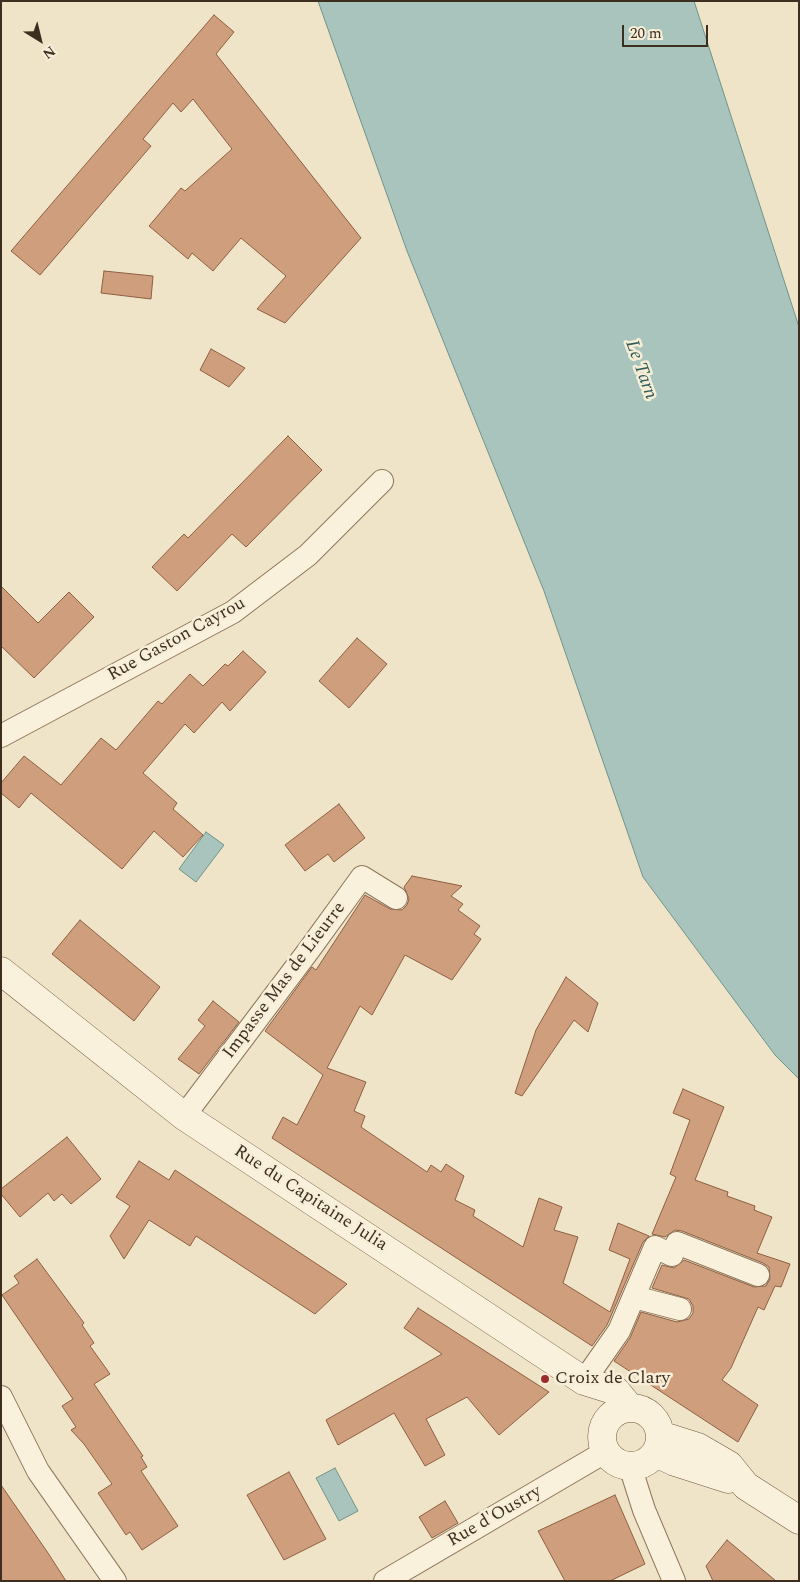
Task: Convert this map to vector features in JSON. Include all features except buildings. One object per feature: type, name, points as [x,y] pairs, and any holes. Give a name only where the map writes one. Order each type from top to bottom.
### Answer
[{"type":"street","name":"Rue Gaston Cayrou","points":[[1,736],[233,612],[308,555],[382,481]]},
{"type":"street","name":"Impasse Mas de Lieurre","points":[[184,1116],[310,950],[362,877],[396,898]]},
{"type":"street","name":"Rue du Capitaine Julia","points":[[1,971],[184,1116],[584,1381],[616,1391],[630,1408],[639,1409],[654,1419],[658,1444]]},
{"type":"street","points":[[606,1420],[592,1407],[584,1381],[619,1331],[655,1247],[672,1255],[677,1242],[758,1275]]},
{"type":"street","points":[[634,1297],[680,1309]]},
{"type":"street","points":[[1,1397],[38,1471],[115,1581]]},
{"type":"street","points":[[630,1408],[621,1409],[606,1420],[601,1436],[605,1452],[616,1463],[630,1466],[640,1465],[658,1444],[698,1447],[728,1465],[746,1486],[799,1520]]},
{"type":"street","name":"Rue d'Oustry","points":[[385,1581],[605,1452]]},
{"type":"street","points":[[630,1466],[644,1510],[671,1580]]},
{"type":"water","name":"Le Tarn","points":[[318,1],[694,1],[799,327],[799,1079],[775,1055],[643,877],[544,591],[407,251]]},
{"type":"water","points":[[206,832],[224,845],[196,882],[179,869]]},
{"type":"water","points":[[335,1468],[358,1511],[339,1521],[316,1478]]},
{"type":"place","name":"Croix de Clary","points":[[545,1379]]}]
